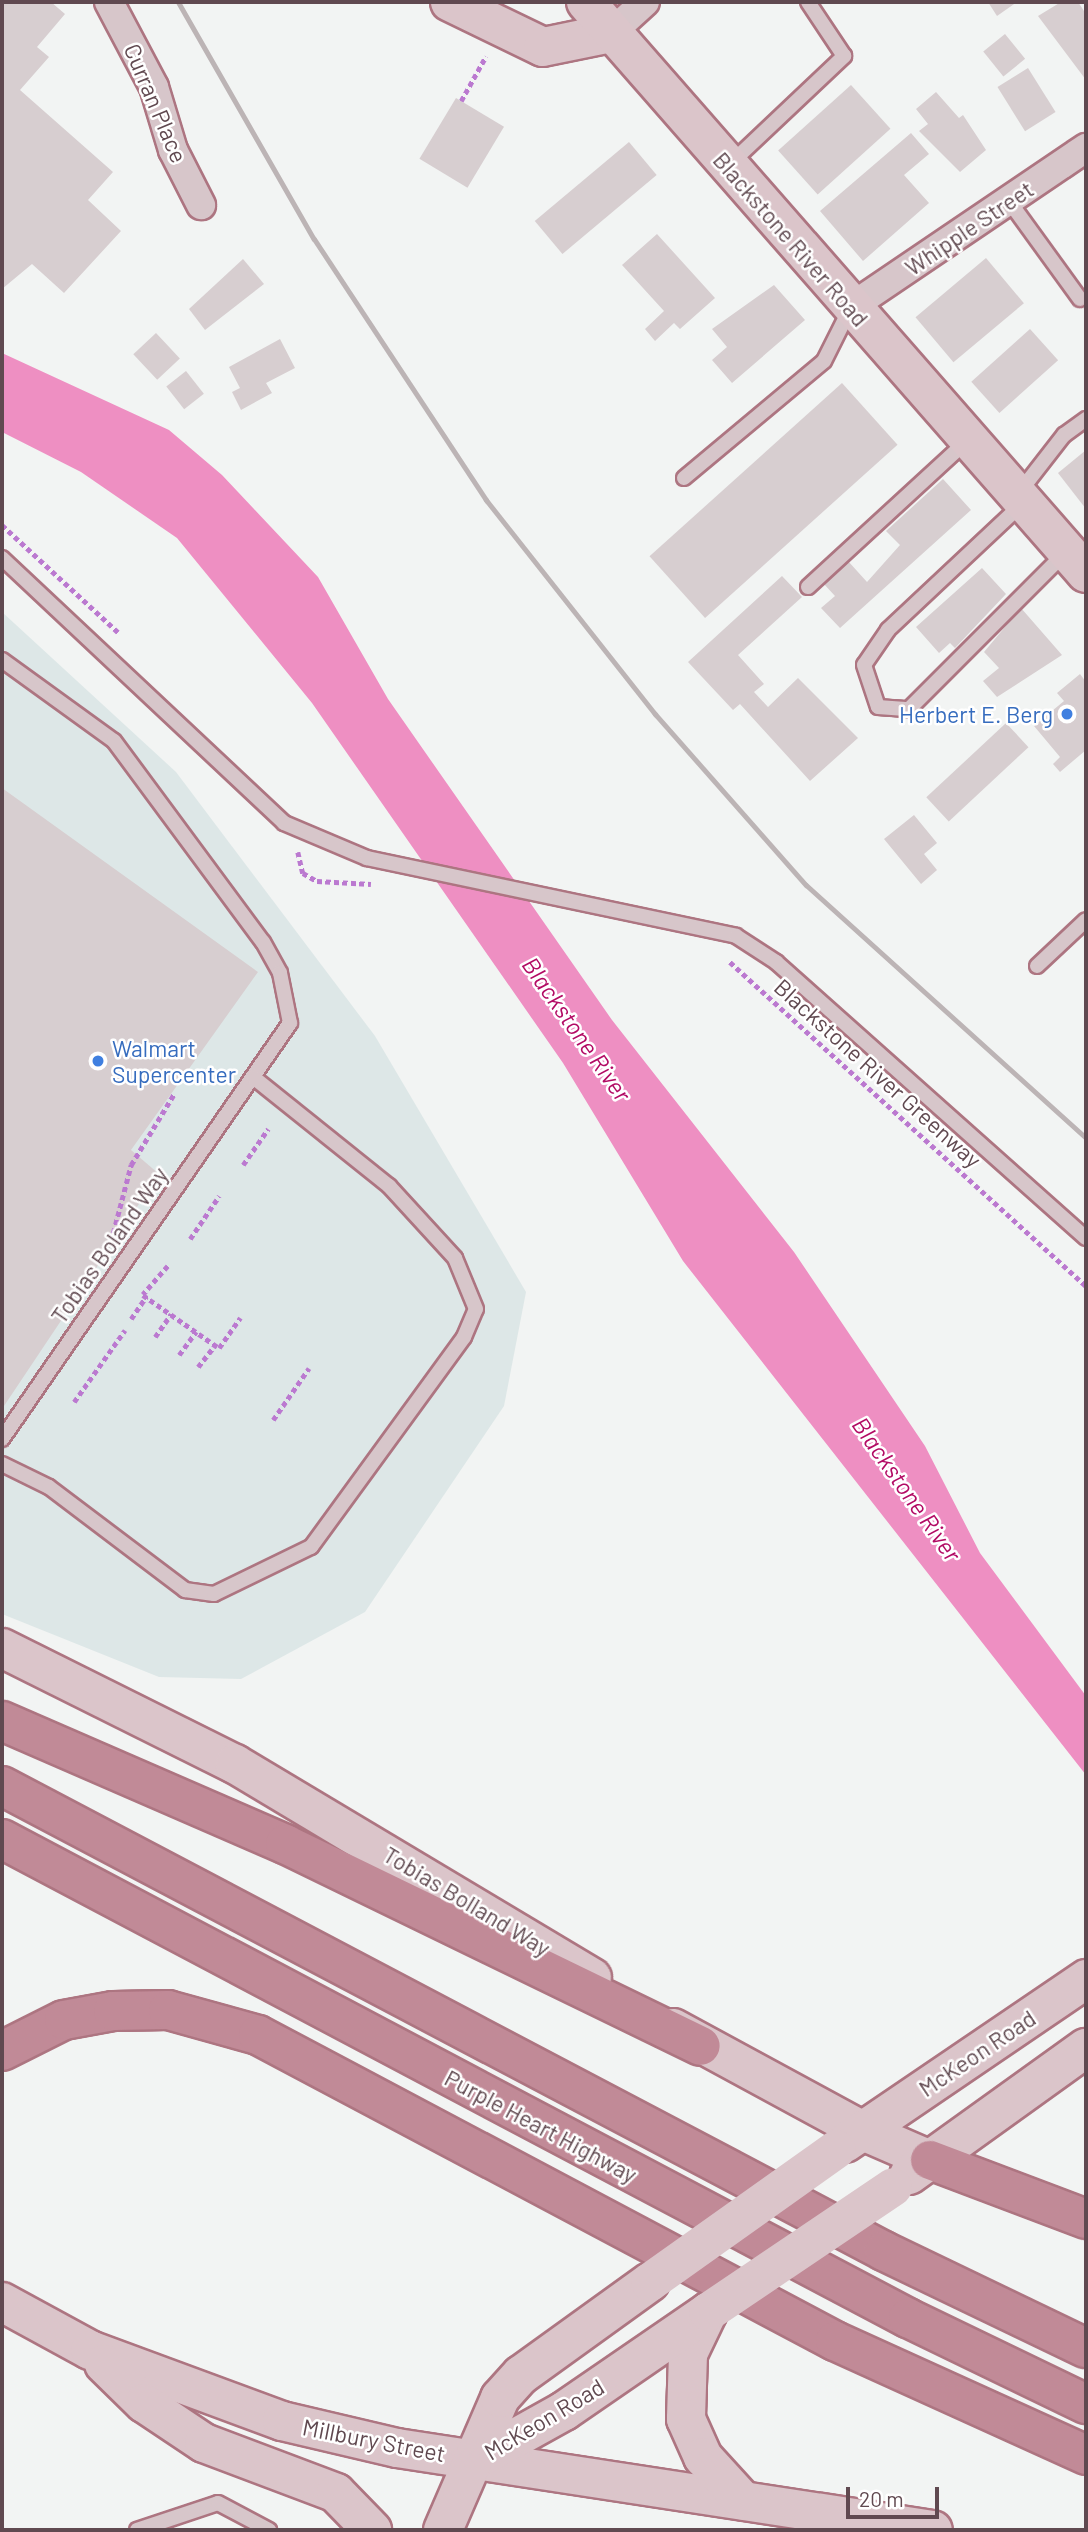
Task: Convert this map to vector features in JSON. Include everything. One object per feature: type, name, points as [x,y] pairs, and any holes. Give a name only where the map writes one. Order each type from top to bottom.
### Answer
[{"type":"highway","points":[[2,1721],[285,1844],[701,2046]]},
{"type":"highway","points":[[2,1786],[884,2252],[1086,2348]]},
{"type":"highway","name":"Purple Heart Highway","points":[[2,1839],[920,2325],[1086,2404]]},
{"type":"highway","points":[[2,2051],[64,2020],[113,2011],[168,2010],[258,2035],[835,2341],[1086,2455]]},
{"type":"highway","points":[[930,2160],[1086,2218]]},
{"type":"main road","points":[[450,2],[543,47],[611,33]]},
{"type":"main road","name":"Blackstone River Road","points":[[586,2],[1077,562]]},
{"type":"main road","name":"Tobias Bolland Way","points":[[2,1648],[301,1801],[850,2140],[930,2160]]},
{"type":"main road","name":"McKeon Road","points":[[476,2460],[500,2398],[521,2375],[850,2140],[1086,1979]]},
{"type":"main road","name":"McKeon Road","points":[[476,2460],[564,2411],[892,2187],[1086,2048]]},
{"type":"main road","name":"Millbury Street","points":[[2,2302],[90,2350],[282,2421],[476,2460],[933,2530]]},
{"type":"main road","points":[[708,2312],[688,2354],[686,2419],[703,2456],[743,2501]]},
{"type":"main road","points":[[90,2350],[144,2403],[204,2443],[336,2493],[372,2530]]},
{"type":"main road","points":[[443,2530],[476,2460]]},
{"type":"street","name":"Curran Place","points":[[109,2],[154,87],[173,150],[201,205]]},
{"type":"street","points":[[611,33],[645,2]]},
{"type":"street","name":"Whipple Street","points":[[851,307],[1086,148]]},
{"type":"lane","points":[[727,166],[844,56],[808,2]]},
{"type":"lane","points":[[1009,201],[1080,299]]},
{"type":"lane","points":[[684,478],[824,361],[851,307]]},
{"type":"lane","points":[[1077,562],[909,709],[877,707],[864,664],[888,630],[1021,499],[1064,435],[1086,419]]},
{"type":"lane","points":[[808,587],[968,440]]},
{"type":"lane","points":[[2,558],[273,815],[322,842],[411,868],[622,909],[736,936],[775,962],[1086,1238]]},
{"type":"lane","name":"Tobias Boland Way","points":[[2,660],[114,741],[263,942],[281,974],[290,1023],[2,1439]]},
{"type":"lane","points":[[1037,966],[1086,920]]},
{"type":"lane","points":[[2,1464],[49,1487],[186,1590],[214,1594],[311,1547],[464,1337],[476,1309],[455,1258],[389,1186],[253,1077]]},
{"type":"lane","points":[[137,2530],[218,2503],[269,2530]]},
{"type":"path","points":[[461,101],[486,55]]},
{"type":"path","name":"Blackstone River Greenway","points":[[718,954],[1086,1286]]},
{"type":"path","points":[[109,1248],[131,1164],[174,1094]]},
{"type":"path","points":[[243,1166],[268,1129]]},
{"type":"path","points":[[190,1239],[219,1196]]},
{"type":"path","points":[[131,1320],[168,1266]]},
{"type":"path","points":[[146,1297],[219,1348],[240,1318]]},
{"type":"path","points":[[155,1337],[171,1314]]},
{"type":"path","points":[[74,1402],[125,1330]]},
{"type":"path","points":[[179,1356],[196,1332]]},
{"type":"path","points":[[198,1367],[215,1345]]},
{"type":"path","points":[[273,1420],[309,1368]]},
{"type":"shaded area","points":[[2,612],[176,772],[375,1036],[526,1292],[504,1406],[365,1612],[241,1679],[159,1677],[2,1614]]},
{"type":"water","name":"Blackstone River","points":[[2,353],[169,430],[222,475],[318,577],[388,699],[612,1020],[794,1252],[925,1446],[980,1553],[1086,1696],[1086,1775],[683,1261],[563,1063],[312,703],[177,538],[81,472],[2,432]]},
{"type":"building","points":[[2,2],[51,2],[65,14],[37,47],[49,57],[20,90],[113,172],[88,200],[121,231],[64,293],[32,264],[2,289]]},
{"type":"building","points":[[988,2],[1017,2],[997,16]]},
{"type":"building","points":[[1061,2],[1078,2],[1086,14],[1086,80],[1038,16]]},
{"type":"building","points":[[1005,34],[1025,59],[1003,76],[983,52]]},
{"type":"building","points":[[1028,68],[1056,112],[1025,131],[997,87]]},
{"type":"building","points":[[851,85],[890,129],[818,194],[778,151]]},
{"type":"building","points":[[936,92],[959,118],[963,115],[986,150],[960,172],[919,131],[928,124],[916,109]]},
{"type":"building","points":[[456,98],[504,127],[467,188],[419,159]]},
{"type":"building","points":[[911,133],[929,154],[904,175],[929,203],[863,261],[820,211]]},
{"type":"building","points":[[629,142],[657,175],[562,254],[535,221]]},
{"type":"building","points":[[657,234],[715,298],[680,329],[674,323],[655,341],[645,329],[664,311],[622,265]]},
{"type":"building","points":[[986,258],[1024,303],[953,362],[916,317]]},
{"type":"building","points":[[243,259],[264,284],[205,330],[189,309]]},
{"type":"building","points":[[774,285],[805,320],[732,383],[712,360],[727,347],[712,329]]},
{"type":"building","points":[[1030,329],[1058,360],[999,413],[971,382]]},
{"type":"building","points":[[156,333],[180,359],[157,380],[133,354]]},
{"type":"building","points":[[280,339],[295,368],[266,383],[272,393],[241,410],[232,392],[240,388],[229,367]]},
{"type":"building","points":[[186,371],[204,394],[184,409],[166,386]]},
{"type":"building","points":[[842,383],[898,445],[705,618],[650,556]]},
{"type":"building","points":[[1086,450],[1086,509],[1058,473]]},
{"type":"building","points":[[943,479],[971,510],[840,628],[821,608],[835,596],[823,583],[848,561],[867,582],[900,545],[886,531]]},
{"type":"building","points":[[982,568],[1006,594],[955,648],[950,643],[939,653],[916,627]]},
{"type":"building","points":[[782,576],[802,597],[738,655],[764,684],[754,692],[768,707],[798,678],[858,738],[810,781],[740,704],[733,710],[688,662]]},
{"type":"building","points":[[1021,608],[1062,655],[997,697],[983,681],[999,668],[984,652]]},
{"type":"building","name":"Herbert E. Berg","points":[[1080,674],[1086,682],[1086,750],[1060,772],[1053,764],[1060,757],[1034,726],[1064,701],[1057,693]]},
{"type":"building","points":[[1006,723],[1029,747],[949,821],[926,797]]},
{"type":"building","name":"Walmart Supercenter","points":[[2,788],[258,972],[131,1150],[159,1174],[2,1409]]},
{"type":"building","points":[[914,815],[937,843],[924,854],[937,870],[921,884],[884,839]]},
{"type":"railway","points":[[178,2],[314,239],[486,500],[655,714],[806,885],[1086,1138]]},
{"type":"place","name":"Herbert E. Berg","points":[[1067,714]]},
{"type":"place","name":"Walmart Supercenter","points":[[98,1061]]}]
